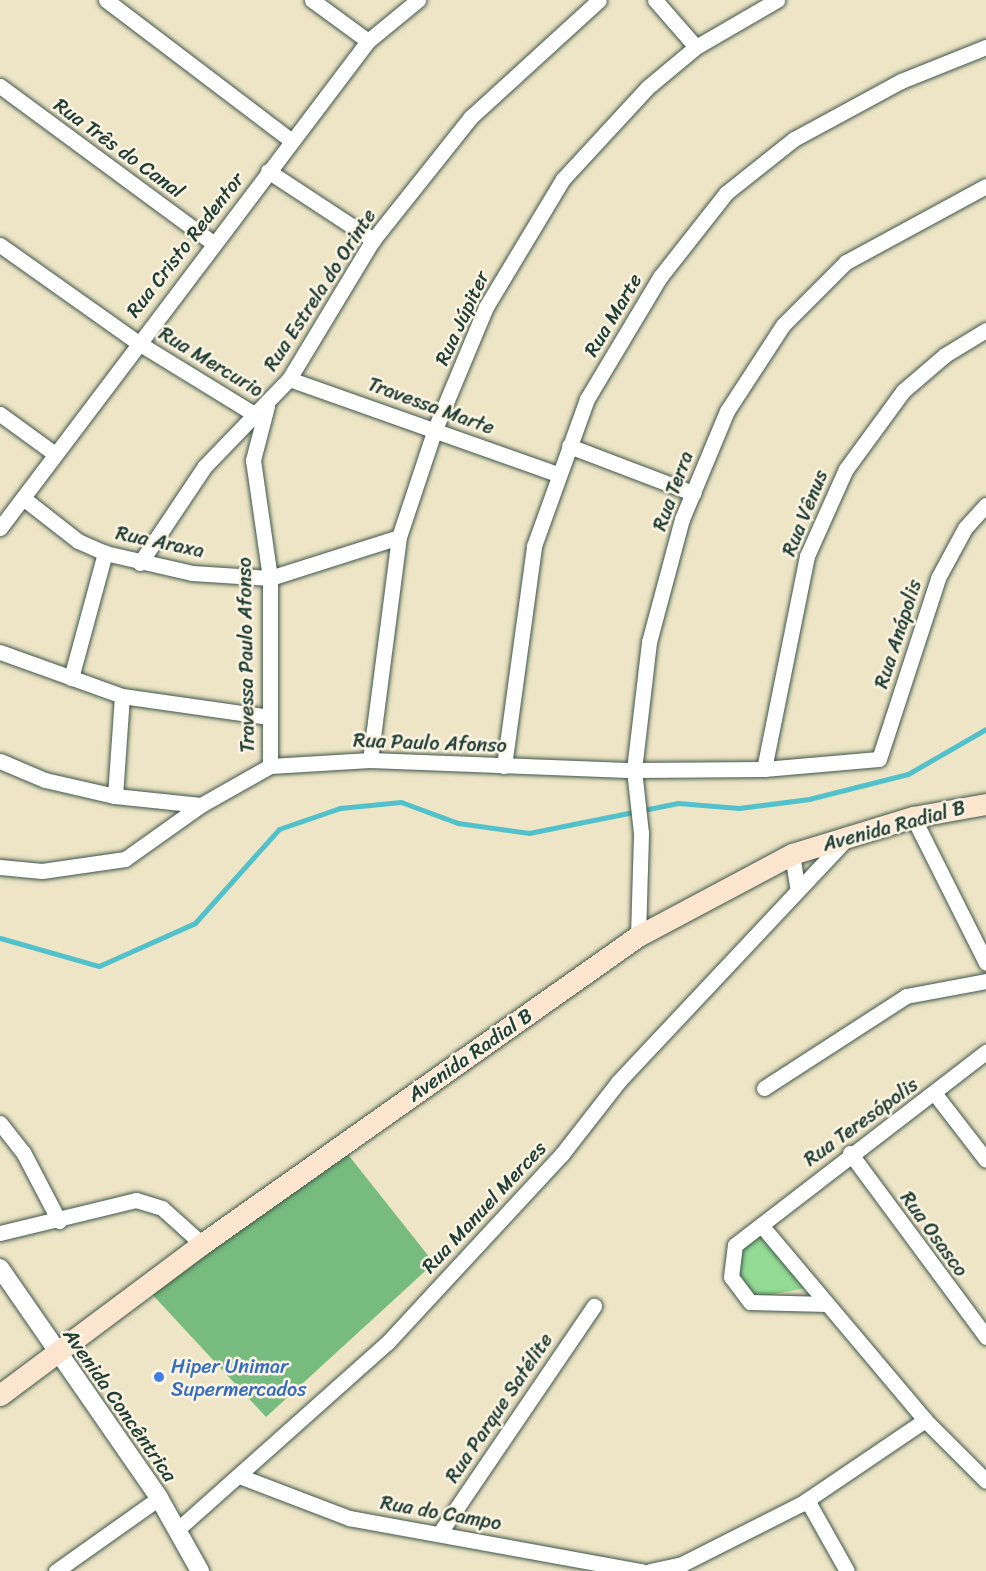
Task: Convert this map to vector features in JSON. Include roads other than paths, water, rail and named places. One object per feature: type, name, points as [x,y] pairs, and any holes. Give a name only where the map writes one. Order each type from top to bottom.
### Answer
[{"type":"main road","name":"Avenida Radial B","points":[[0,1395],[202,1244],[638,936],[792,854],[913,817],[986,804]]},
{"type":"street","points":[[106,0],[292,141]]},
{"type":"street","points":[[312,0],[368,41]]},
{"type":"street","name":"Rua Cristo Redentor","points":[[0,528],[137,342],[368,41],[418,0]]},
{"type":"street","name":"Rua Estrela do Orinte","points":[[140,563],[205,466],[260,417],[268,403],[289,379],[373,240],[471,117],[599,0]]},
{"type":"street","points":[[655,0],[696,47]]},
{"type":"street","name":"Rua Júpiter","points":[[370,760],[399,537],[435,429],[486,307],[563,179],[648,87],[696,47],[777,0]]},
{"type":"street","name":"Rua Marte","points":[[504,766],[534,546],[558,474],[587,399],[660,277],[726,193],[794,139],[900,81],[986,47]]},
{"type":"street","name":"Rua Três do Canal","points":[[0,86],[213,243]]},
{"type":"street","points":[[268,171],[373,240]]},
{"type":"street","name":"Rua Terra","points":[[638,936],[641,832],[634,770],[649,642],[693,493],[727,411],[783,326],[846,262],[986,186]]},
{"type":"street","name":"Rua Mercurio","points":[[0,245],[137,342],[260,417]]},
{"type":"street","name":"Rua Vênus","points":[[764,769],[807,556],[846,469],[903,391],[945,355],[986,330]]},
{"type":"street","name":"Travessa Marte","points":[[289,379],[558,474]]},
{"type":"street","points":[[0,414],[55,454]]},
{"type":"street","name":"Travessa Paulo Afonso","points":[[260,417],[252,460],[270,578],[270,766]]},
{"type":"street","points":[[569,446],[693,493]]},
{"type":"street","name":"Rua Araxa","points":[[23,498],[78,540],[105,553],[140,563],[270,578]]},
{"type":"street","name":"Rua Anápolis","points":[[885,753],[919,626],[938,578],[965,528],[986,505]]},
{"type":"street","points":[[270,578],[399,537]]},
{"type":"street","points":[[71,678],[105,553]]},
{"type":"street","points":[[0,652],[122,696],[270,717]]},
{"type":"street","points":[[115,796],[122,696]]},
{"type":"street","name":"Rua Paulo Afonso","points":[[0,867],[42,871],[125,859],[201,805],[270,766],[370,760],[634,770],[764,769],[879,759],[885,753]]},
{"type":"street","points":[[0,761],[45,780],[115,796],[201,805]]},
{"type":"street","points":[[913,817],[986,963]]},
{"type":"street","name":"Rua Manuel Merces","points":[[178,1529],[387,1343],[562,1154],[618,1082],[849,836]]},
{"type":"street","points":[[792,854],[798,890]]},
{"type":"street","points":[[764,1088],[898,999],[986,981]]},
{"type":"street","name":"Rua Teresópolis","points":[[827,1304],[761,1306],[740,1294],[731,1277],[733,1250],[850,1153],[935,1094],[986,1052]]},
{"type":"street","points":[[935,1094],[986,1160]]},
{"type":"street","points":[[0,1123],[23,1152],[59,1221]]},
{"type":"street","name":"Rua Osasco","points":[[850,1153],[986,1337]]},
{"type":"street","points":[[0,1233],[59,1221],[136,1200],[150,1202],[202,1244]]},
{"type":"street","points":[[761,1225],[926,1420],[986,1481]]},
{"type":"street","name":"Avenida Concêntrica","points":[[0,1268],[55,1353],[159,1498],[200,1571]]},
{"type":"street","name":"Rua Parque Satélite","points":[[439,1534],[594,1306]]},
{"type":"street","points":[[650,1571],[682,1564],[807,1500],[926,1420]]},
{"type":"street","name":"Rua do Campo","points":[[239,1476],[349,1518],[642,1571]]},
{"type":"street","points":[[56,1571],[159,1498]]},
{"type":"street","points":[[807,1500],[847,1571]]},
{"type":"waterway","points":[[0,938],[99,966],[195,923],[279,829],[340,808],[401,802],[458,823],[529,833],[678,803],[739,808],[809,799],[908,774],[986,729]]},
{"type":"place","name":"Hiper Unimar Supermercados","points":[[159,1377]]}]
